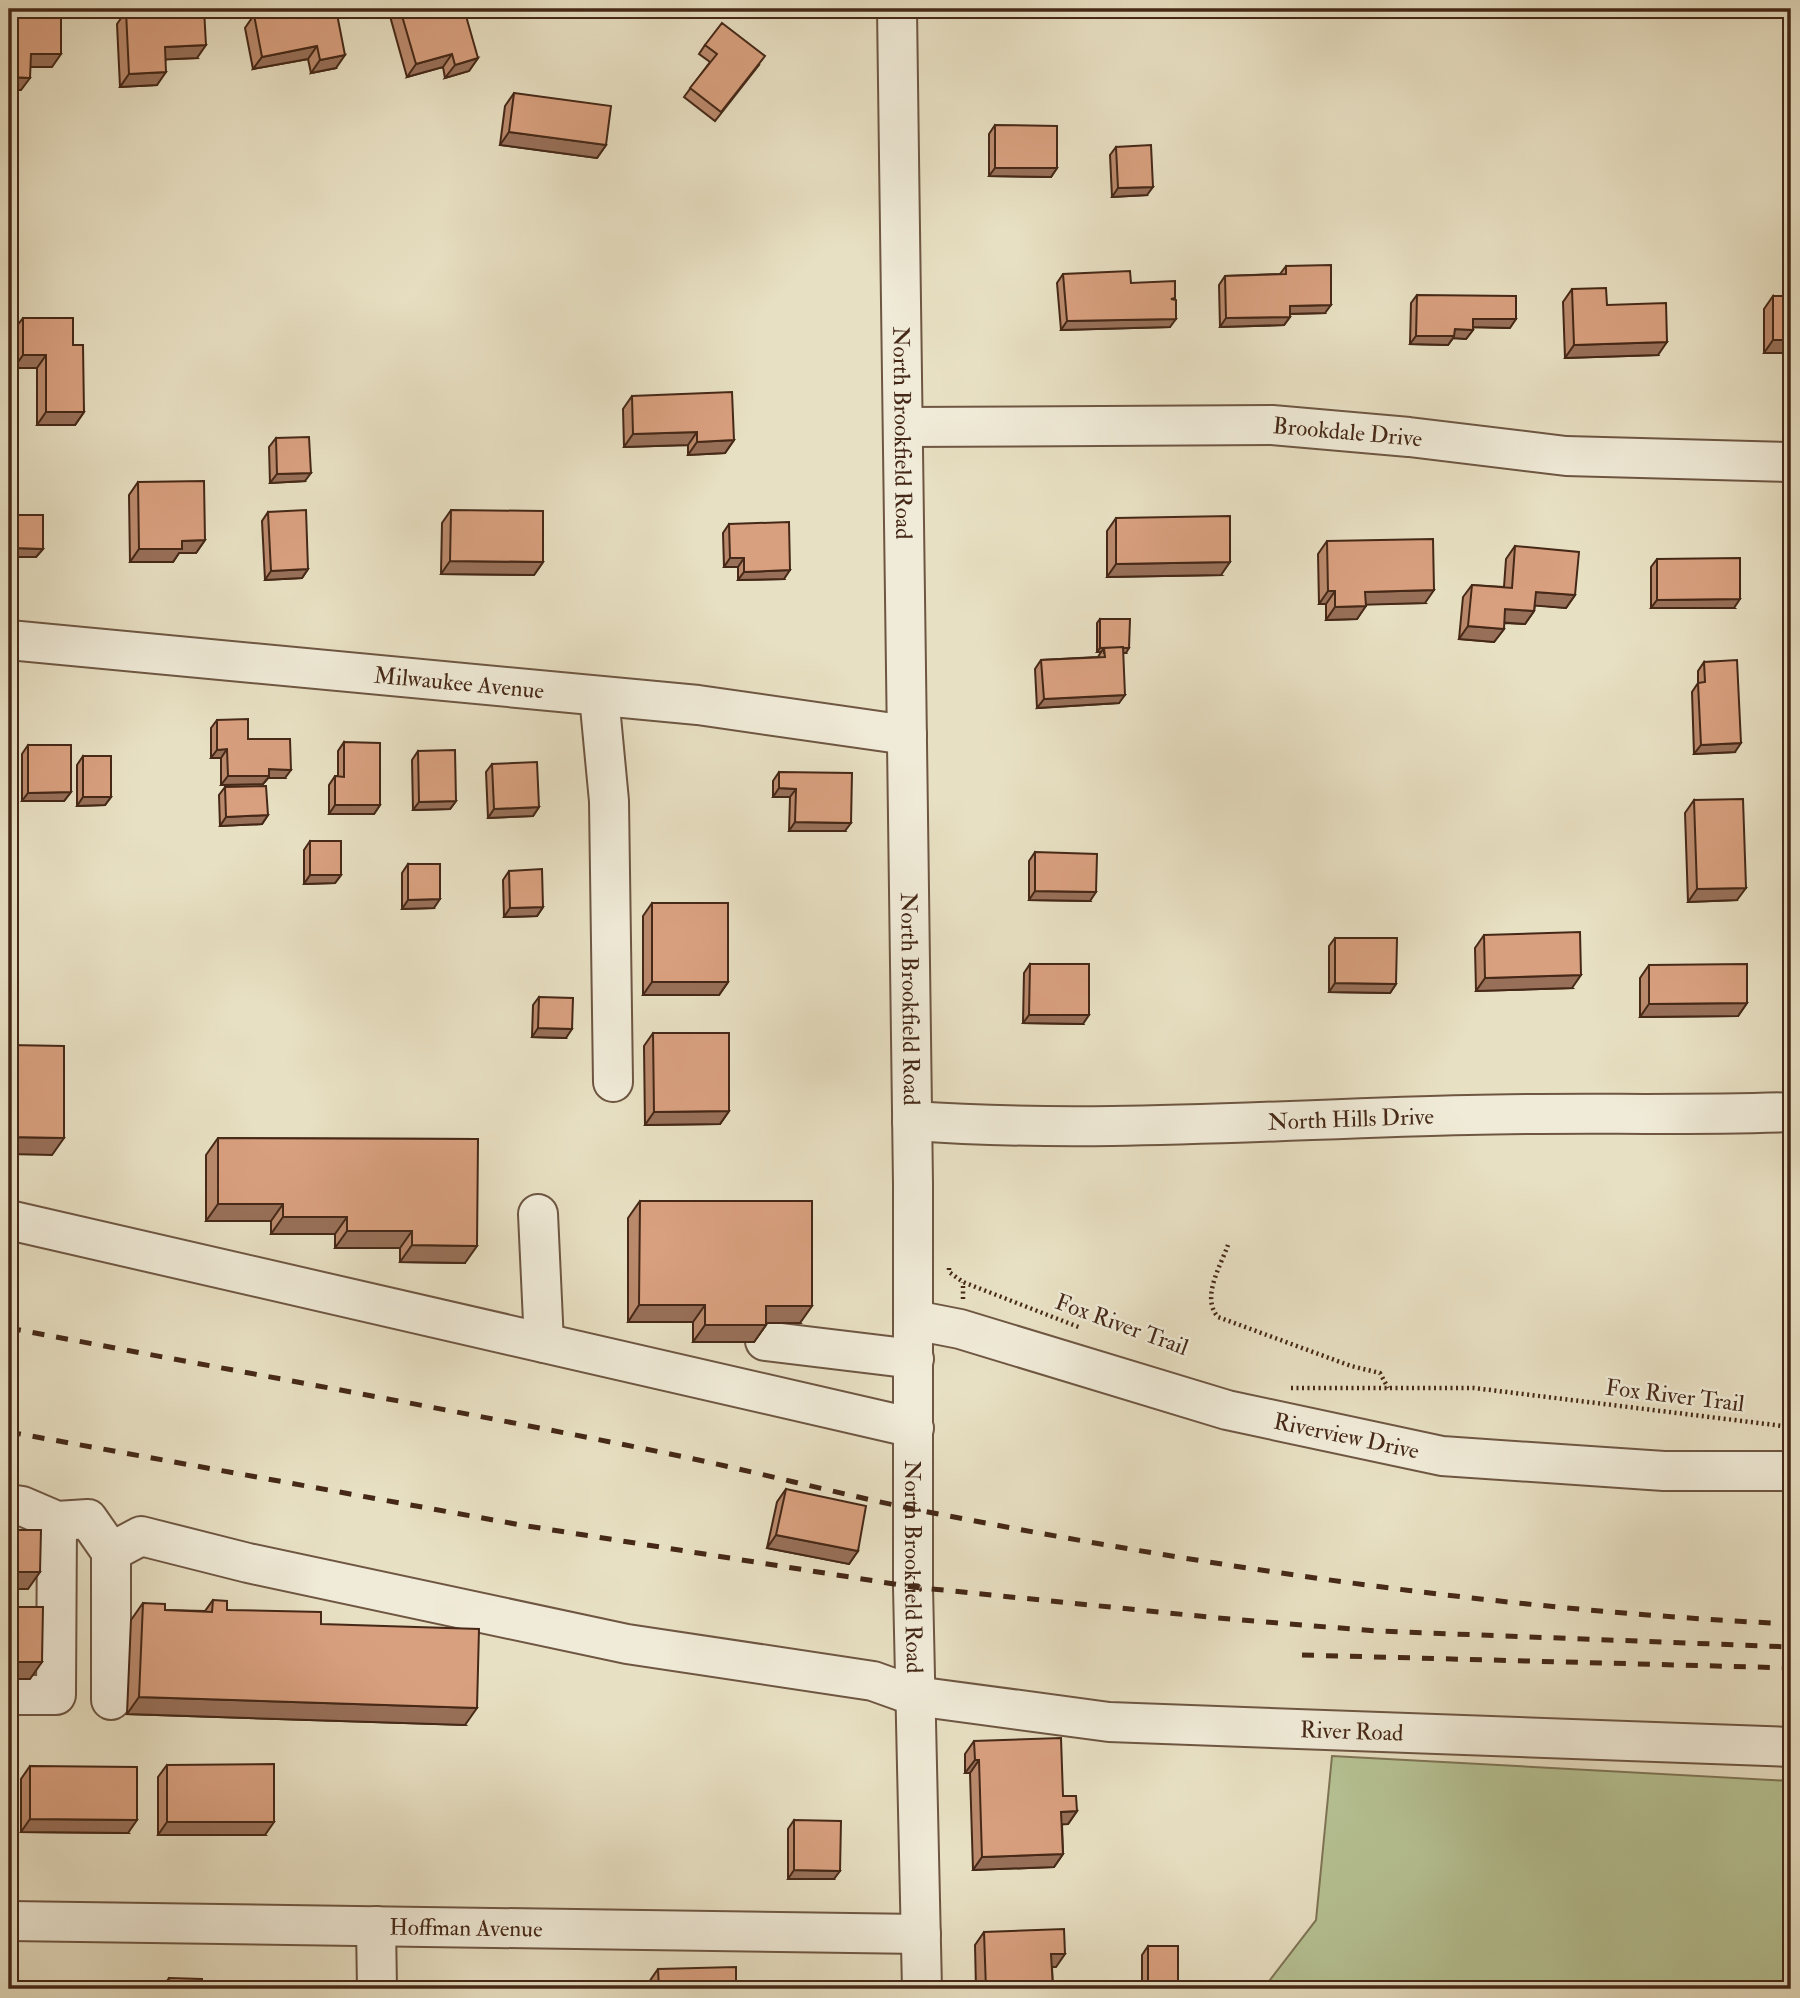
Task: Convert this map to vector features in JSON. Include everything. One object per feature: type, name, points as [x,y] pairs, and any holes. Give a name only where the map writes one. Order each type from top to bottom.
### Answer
[{"type":"street","name":"North Brookfield Road","points":[[897,9],[912,1121],[915,1696],[922,1989]]},
{"type":"street","name":"Brookdale Drive","points":[[904,427],[1272,425],[1409,437],[1566,456],[1791,462]]},
{"type":"street","name":"Milwaukee Avenue","points":[[9,640],[698,705],[907,735]]},
{"type":"street","points":[[599,695],[610,801],[613,1082]]},
{"type":"street","name":"North Hills Drive","points":[[912,1121],[965,1125],[1136,1126],[1470,1114],[1791,1112]]},
{"type":"street","points":[[538,1214],[544,1343]]},
{"type":"street","points":[[9,1220],[914,1428]]},
{"type":"street","name":"Riverview Drive","points":[[914,1320],[960,1329],[1227,1410],[1429,1453],[1489,1461],[1664,1471],[1791,1471]]},
{"type":"street","points":[[765,1341],[914,1359]]},
{"type":"street","points":[[9,1504],[22,1506],[57,1521],[88,1519],[111,1552],[111,1700]]},
{"type":"street","points":[[9,1695],[56,1695],[39,1608],[57,1521]]},
{"type":"street","name":"River Road","points":[[111,1552],[141,1536],[248,1563],[627,1644],[873,1681],[915,1696],[1109,1722],[1791,1747]]},
{"type":"street","name":"Hoffman Avenue","points":[[9,1921],[921,1934]]},
{"type":"street","points":[[376,1926],[377,1989]]},
{"type":"path","name":"Fox River Trail","points":[[1227,1245],[1210,1297],[1213,1311],[1218,1317],[1351,1366],[1380,1373],[1388,1388]]},
{"type":"path","points":[[948,1262],[950,1272],[963,1282],[963,1299]]},
{"type":"path","name":"Fox River Trail","points":[[963,1282],[1082,1328]]},
{"type":"path","name":"Fox River Trail","points":[[1278,1387],[1474,1388],[1791,1427]]},
{"type":"green space","points":[[1332,1756],[1791,1781],[1791,1989],[1263,1989],[1316,1920]]},
{"type":"building","points":[[204,9],[206,45],[165,47],[166,72],[129,74],[126,11]]},
{"type":"building","points":[[285,9],[336,9],[345,55],[320,60],[317,46],[262,57],[254,15]]},
{"type":"building","points":[[400,9],[464,9],[478,58],[455,65],[452,54],[416,64]]},
{"type":"building","points":[[9,10],[61,10],[61,54],[31,54],[30,78],[9,77]]},
{"type":"building","points":[[722,23],[765,56],[721,112],[690,88],[717,54],[705,45]]},
{"type":"building","points":[[514,93],[611,106],[606,145],[509,132]]},
{"type":"building","points":[[995,125],[1057,126],[1057,168],[995,168]]},
{"type":"building","points":[[1151,145],[1153,187],[1118,188],[1116,147]]},
{"type":"building","points":[[1331,265],[1331,305],[1290,306],[1290,317],[1226,318],[1225,276],[1286,274],[1286,266]]},
{"type":"building","points":[[1130,271],[1131,283],[1175,281],[1175,298],[1171,299],[1176,300],[1176,319],[1067,321],[1063,274]]},
{"type":"building","points":[[1606,288],[1607,305],[1666,303],[1667,342],[1574,345],[1572,289]]},
{"type":"building","points":[[1417,295],[1516,296],[1516,319],[1473,319],[1473,330],[1455,329],[1454,336],[1416,336]]},
{"type":"building","points":[[1773,296],[1791,296],[1791,340],[1773,340]]},
{"type":"building","points":[[23,318],[73,318],[73,345],[83,345],[84,412],[46,412],[46,355],[23,355]]},
{"type":"building","points":[[732,392],[734,440],[697,442],[697,432],[633,434],[632,396]]},
{"type":"building","points":[[309,437],[311,473],[277,474],[276,438]]},
{"type":"building","points":[[204,481],[205,540],[182,541],[182,549],[139,549],[138,482]]},
{"type":"building","points":[[306,510],[308,569],[271,571],[268,512]]},
{"type":"building","points":[[451,510],[543,511],[543,562],[450,561]]},
{"type":"building","points":[[14,515],[43,515],[43,549],[14,548]]},
{"type":"building","points":[[1230,516],[1230,562],[1116,564],[1116,518]]},
{"type":"building","points":[[789,522],[790,570],[744,572],[744,558],[730,558],[729,524]]},
{"type":"building","points":[[1433,539],[1434,590],[1365,592],[1366,606],[1335,607],[1335,591],[1328,591],[1327,541]]},
{"type":"building","points":[[1515,546],[1579,552],[1575,595],[1536,592],[1534,611],[1505,609],[1504,629],[1468,626],[1472,585],[1512,588]]},
{"type":"building","points":[[1740,558],[1740,599],[1657,600],[1657,559]]},
{"type":"building","points":[[1100,619],[1130,619],[1129,648],[1100,648]]},
{"type":"building","points":[[1123,647],[1125,695],[1044,699],[1041,660],[1105,657],[1104,648]]},
{"type":"building","points":[[1737,660],[1741,743],[1701,745],[1698,683],[1705,682],[1704,662]]},
{"type":"building","points":[[248,719],[248,739],[290,739],[291,770],[269,769],[269,776],[228,776],[227,749],[217,750],[217,720]]},
{"type":"building","points":[[344,742],[380,743],[380,805],[335,805],[335,776],[344,777]]},
{"type":"building","points":[[28,745],[71,745],[71,792],[28,793]]},
{"type":"building","points":[[455,750],[456,801],[419,802],[418,751]]},
{"type":"building","points":[[83,756],[111,756],[111,797],[83,797]]},
{"type":"building","points":[[537,762],[539,807],[494,809],[492,764]]},
{"type":"building","points":[[779,772],[852,773],[851,823],[795,822],[796,789],[779,788]]},
{"type":"building","points":[[266,786],[268,815],[226,817],[225,787]]},
{"type":"building","points":[[1743,799],[1746,888],[1697,889],[1694,800]]},
{"type":"building","points":[[310,841],[341,841],[341,875],[310,875]]},
{"type":"building","points":[[1035,852],[1097,854],[1096,892],[1035,891]]},
{"type":"building","points":[[408,864],[440,864],[440,899],[408,900]]},
{"type":"building","points":[[542,869],[543,907],[510,908],[509,871]]},
{"type":"building","points":[[652,903],[728,903],[728,982],[652,982]]},
{"type":"building","points":[[1580,932],[1581,975],[1485,978],[1484,935]]},
{"type":"building","points":[[1335,938],[1397,938],[1396,984],[1335,983]]},
{"type":"building","points":[[1030,964],[1089,964],[1089,1015],[1029,1015]]},
{"type":"building","points":[[1747,964],[1747,1003],[1649,1004],[1649,965]]},
{"type":"building","points":[[539,997],[573,998],[572,1029],[538,1028]]},
{"type":"building","points":[[653,1033],[729,1033],[729,1111],[654,1112]]},
{"type":"building","points":[[9,1045],[64,1046],[64,1138],[9,1137]]},
{"type":"building","points":[[218,1138],[478,1139],[477,1246],[412,1245],[412,1231],[347,1231],[347,1217],[283,1217],[283,1204],[218,1204]]},
{"type":"building","points":[[640,1201],[812,1201],[812,1306],[766,1306],[766,1325],[705,1325],[705,1305],[639,1305]]},
{"type":"building","points":[[786,1489],[866,1506],[858,1551],[776,1535]]},
{"type":"building","points":[[9,1530],[41,1530],[40,1572],[9,1572]]},
{"type":"building","points":[[213,1600],[227,1601],[227,1610],[321,1612],[321,1624],[479,1629],[477,1708],[139,1697],[143,1603],[165,1604],[165,1610],[212,1612]]},
{"type":"building","points":[[9,1607],[43,1607],[42,1662],[9,1662]]},
{"type":"building","points":[[1061,1738],[1063,1796],[1076,1796],[1077,1811],[1061,1812],[1063,1854],[982,1857],[979,1760],[975,1760],[974,1741]]},
{"type":"building","points":[[274,1764],[274,1822],[167,1822],[167,1765]]},
{"type":"building","points":[[30,1766],[137,1767],[137,1820],[30,1819]]},
{"type":"building","points":[[794,1820],[841,1821],[840,1871],[794,1870]]},
{"type":"building","points":[[1064,1929],[1065,1954],[1051,1954],[1053,1989],[986,1989],[984,1932]]},
{"type":"building","points":[[1148,1946],[1178,1946],[1178,1989],[1148,1989]]},
{"type":"building","points":[[736,1967],[736,1989],[659,1989],[658,1969]]},
{"type":"building","points":[[169,1978],[202,1979],[202,1989],[168,1989]]},
{"type":"building","points":[[435,1982],[472,1983],[471,1989],[434,1989]]},
{"type":"building","points":[[341,1983],[341,1989],[294,1989],[294,1984]]},
{"type":"railway","points":[[9,1328],[587,1437],[918,1510],[1135,1550],[1462,1597],[1791,1624]]},
{"type":"railway","points":[[9,1432],[521,1525],[913,1587],[1376,1631],[1791,1647]]},
{"type":"railway","points":[[1302,1655],[1791,1668]]}]
